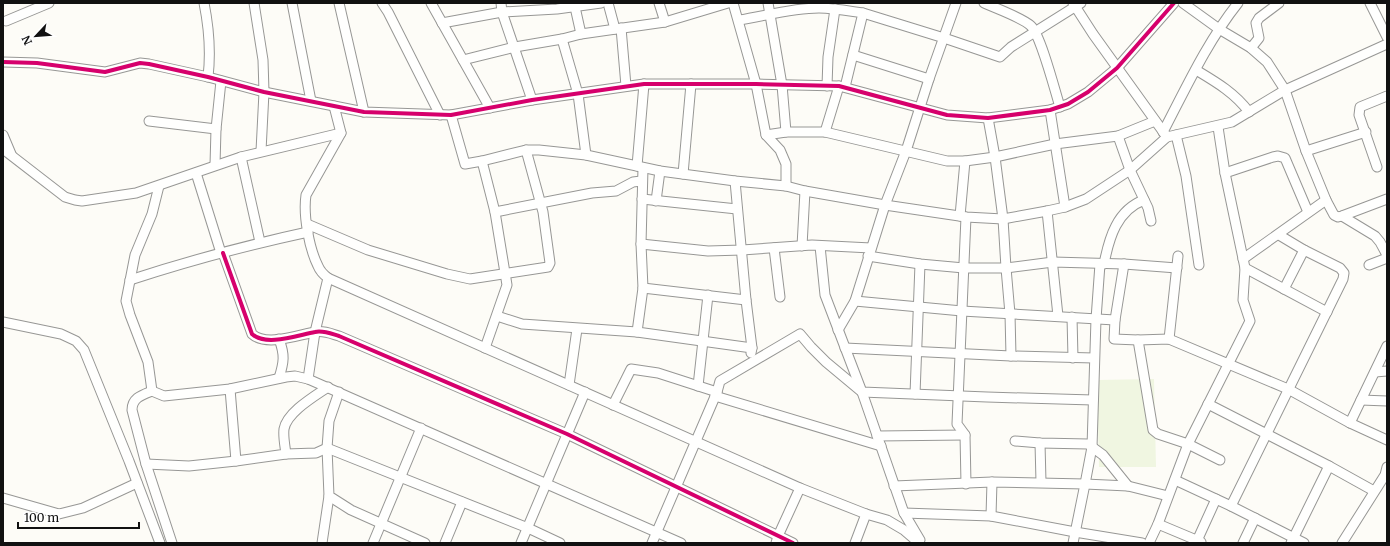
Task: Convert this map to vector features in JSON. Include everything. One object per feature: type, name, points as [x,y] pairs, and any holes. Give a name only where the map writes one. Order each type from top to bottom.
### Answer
[{"type":"street","points":[[6,21],[49,3]]},
{"type":"street","points":[[204,3],[209,49],[208,77]]},
{"type":"street","points":[[254,3],[264,60],[261,151]]},
{"type":"street","points":[[292,3],[311,101]]},
{"type":"street","points":[[339,3],[364,112]]},
{"type":"street","points":[[382,3],[440,115]]},
{"type":"street","points":[[431,3],[490,108]]},
{"type":"street","points":[[442,23],[502,7],[548,10],[601,3]]},
{"type":"street","points":[[608,3],[618,28],[626,86]]},
{"type":"street","points":[[659,3],[665,22]]},
{"type":"street","points":[[463,60],[515,47],[562,39],[581,34],[665,22],[728,3]]},
{"type":"street","points":[[733,3],[756,84],[766,135],[774,142],[784,157],[787,170],[786,186]]},
{"type":"street","points":[[768,3],[782,85],[786,132]]},
{"type":"street","points":[[838,330],[855,301],[885,205],[906,151],[929,79],[956,3]]},
{"type":"street","points":[[984,3],[1026,22],[1035,31],[1060,107]]},
{"type":"street","points":[[3,62],[37,63],[106,72],[144,63],[208,77],[264,92],[364,112],[451,115],[532,100],[644,84],[756,84],[842,87],[950,116],[988,118],[1050,110],[1060,107],[1088,92],[1117,68],[1174,3]]},
{"type":"street","points":[[1183,3],[1219,29],[1251,48],[1267,62],[1285,90],[1306,151],[1326,200],[1334,215],[1338,217],[1342,216],[1387,199]]},
{"type":"street","points":[[451,115],[464,163],[466,164],[482,162],[526,150],[539,150],[586,155],[660,171],[786,186],[805,191],[963,217],[1003,219],[1066,207],[1086,199],[1130,170],[1169,135],[1196,70],[1219,29],[1238,3]]},
{"type":"street","points":[[1251,48],[1259,38],[1256,23],[1259,18],[1279,3]]},
{"type":"street","points":[[1169,135],[1218,127],[1232,122],[1285,90],[1387,43],[1370,3]]},
{"type":"street","points":[[739,20],[818,6],[863,13],[1000,57],[1011,47],[1076,4],[1093,34],[1117,68],[1155,121],[1169,135],[1186,176],[1198,265]]},
{"type":"street","points":[[502,7],[532,100]]},
{"type":"street","points":[[575,7],[581,34]]},
{"type":"street","points":[[827,86],[828,57],[835,9]]},
{"type":"street","points":[[825,132],[853,55],[863,13]]},
{"type":"street","points":[[562,39],[578,94],[586,155]]},
{"type":"street","points":[[853,55],[929,79]]},
{"type":"street","points":[[1196,70],[1228,90],[1241,101],[1249,112]]},
{"type":"street","points":[[216,165],[216,129],[221,81]]},
{"type":"street","points":[[637,332],[643,288],[641,244],[642,199],[640,167],[644,84]]},
{"type":"street","points":[[683,174],[691,84]]},
{"type":"street","points":[[1377,167],[1359,115],[1360,107],[1387,96]]},
{"type":"street","points":[[334,106],[341,133],[306,195],[308,228],[316,262],[318,268],[328,278],[800,488],[866,514],[887,520],[904,530],[921,543]]},
{"type":"street","points":[[1050,110],[1066,207]]},
{"type":"street","points":[[988,118],[1003,219],[1010,314],[1011,356]]},
{"type":"street","points":[[149,121],[216,129]]},
{"type":"street","points":[[766,135],[786,132],[825,132],[947,161],[965,161],[995,157],[1055,144],[1118,136],[1155,121]]},
{"type":"street","points":[[1149,543],[1158,524],[1188,444],[1250,321],[1243,300],[1244,264],[1224,173],[1218,127]]},
{"type":"street","points":[[1306,151],[1366,132]]},
{"type":"street","points":[[3,149],[65,197],[82,201],[129,195],[261,151],[341,133]]},
{"type":"street","points":[[3,135],[11,155]]},
{"type":"street","points":[[1118,136],[1130,170],[1148,208],[1151,221]]},
{"type":"street","points":[[130,280],[308,228],[368,250],[447,274],[474,279],[548,267],[544,219],[541,203],[526,150]]},
{"type":"street","points":[[1224,173],[1273,156],[1285,158],[1308,212]]},
{"type":"street","points":[[241,157],[260,242]]},
{"type":"street","points":[[965,161],[963,217],[964,268],[957,424],[965,435],[966,484]]},
{"type":"street","points":[[482,162],[495,212],[507,285],[485,348]]},
{"type":"street","points":[[656,201],[660,171]]},
{"type":"street","points":[[196,173],[222,253],[252,334],[262,340],[279,339],[315,332],[324,332],[339,336],[567,434],[677,487],[777,539],[793,543]]},
{"type":"street","points":[[495,212],[592,193],[616,191],[633,182],[641,181]]},
{"type":"street","points":[[735,181],[752,348],[749,364]]},
{"type":"street","points":[[152,391],[148,362],[127,308],[127,295],[138,245],[152,214],[159,186]]},
{"type":"street","points":[[802,246],[805,191]]},
{"type":"street","points":[[642,199],[737,209]]},
{"type":"street","points":[[1073,543],[1092,447],[1096,319],[1102,264],[1107,245],[1122,215],[1135,203],[1144,200]]},
{"type":"street","points":[[1244,264],[1308,212],[1326,200]]},
{"type":"street","points":[[1047,211],[1058,316]]},
{"type":"street","points":[[1342,216],[1375,236],[1380,242],[1387,257],[1369,265]]},
{"type":"street","points":[[1231,506],[1327,312],[1344,273],[1340,268],[1304,250],[1279,235]]},
{"type":"street","points":[[641,244],[702,251],[820,246],[870,252],[920,264],[964,268],[1006,268],[1052,262],[1124,264],[1177,268]]},
{"type":"street","points":[[820,246],[825,295],[862,392],[904,513],[921,543]]},
{"type":"street","points":[[774,248],[780,297]]},
{"type":"street","points":[[1284,289],[1304,250]]},
{"type":"street","points":[[1169,339],[1178,256]]},
{"type":"street","points":[[915,394],[920,264]]},
{"type":"street","points":[[1124,264],[1115,320],[1114,339],[1169,339],[1288,389],[1350,423],[1387,440]]},
{"type":"street","points":[[1244,264],[1284,289],[1327,312]]},
{"type":"street","points":[[308,379],[315,332],[328,278]]},
{"type":"street","points":[[643,288],[746,300]]},
{"type":"street","points":[[698,386],[708,295]]},
{"type":"street","points":[[855,301],[962,311],[1115,320]]},
{"type":"street","points":[[497,316],[522,324],[637,332],[752,348]]},
{"type":"street","points":[[1072,317],[1073,358]]},
{"type":"street","points":[[3,322],[61,334],[76,341],[84,350],[160,543]]},
{"type":"street","points":[[569,386],[577,329]]},
{"type":"street","points":[[652,543],[677,487],[720,381],[800,334],[810,347],[826,362],[862,392],[1093,400]]},
{"type":"street","points":[[279,339],[284,358],[279,378]]},
{"type":"street","points":[[1138,340],[1153,430],[1158,434],[1188,444],[1220,460]]},
{"type":"street","points":[[1350,423],[1387,346]]},
{"type":"street","points":[[845,348],[1011,356],[1094,358]]},
{"type":"street","points":[[613,405],[631,369],[658,373],[698,386],[716,394],[881,446]]},
{"type":"street","points":[[1375,372],[1387,371]]},
{"type":"street","points":[[172,543],[146,464],[132,409],[133,403],[138,398],[152,391],[164,396],[230,390],[279,378],[295,376],[328,386],[680,543]]},
{"type":"street","points":[[286,454],[284,430],[287,422],[295,411],[328,386]]},
{"type":"street","points":[[230,390],[236,461]]},
{"type":"street","points":[[322,543],[329,496],[327,448],[331,415],[339,392]]},
{"type":"street","points":[[521,543],[585,392]]},
{"type":"street","points":[[1361,400],[1387,401]]},
{"type":"street","points":[[1208,404],[1329,466],[1374,491]]},
{"type":"street","points":[[373,543],[420,428]]},
{"type":"street","points":[[877,436],[965,435]]},
{"type":"street","points":[[1015,441],[1088,444],[1103,455],[1128,486]]},
{"type":"street","points":[[1040,443],[1041,482]]},
{"type":"street","points":[[146,464],[189,466],[286,454],[316,453],[327,448],[528,528],[560,543]]},
{"type":"street","points":[[1292,540],[1329,466]]},
{"type":"street","points":[[1342,543],[1386,472]]},
{"type":"street","points":[[1175,480],[1255,518],[1292,540],[1304,543]]},
{"type":"street","points":[[894,486],[992,482],[1041,482],[1128,486],[1168,496]]},
{"type":"street","points":[[991,516],[992,482]]},
{"type":"street","points":[[3,498],[59,514],[83,508],[137,483]]},
{"type":"street","points":[[777,539],[800,488]]},
{"type":"street","points":[[329,496],[351,510],[425,543]]},
{"type":"street","points":[[1158,524],[1198,542],[1216,499]]},
{"type":"street","points":[[444,543],[462,502]]},
{"type":"street","points":[[904,513],[991,516],[1142,543]]},
{"type":"street","points":[[855,543],[866,514]]},
{"type":"street","points":[[1243,543],[1255,518]]},
{"type":"green space","points":[[1154,379],[1156,467],[1099,467],[1097,380]]},
{"type":"cycle path","points":[[3,62],[37,63],[105,72],[140,63],[149,64],[208,77],[264,92],[364,112],[451,115],[532,100],[644,84],[756,84],[839,86],[947,115],[988,118],[1050,110],[1068,104],[1088,92],[1117,68],[1174,3]]},
{"type":"cycle path","points":[[223,253],[252,334],[258,338],[274,340],[318,332],[327,332],[339,336],[567,434],[793,543]]}]
